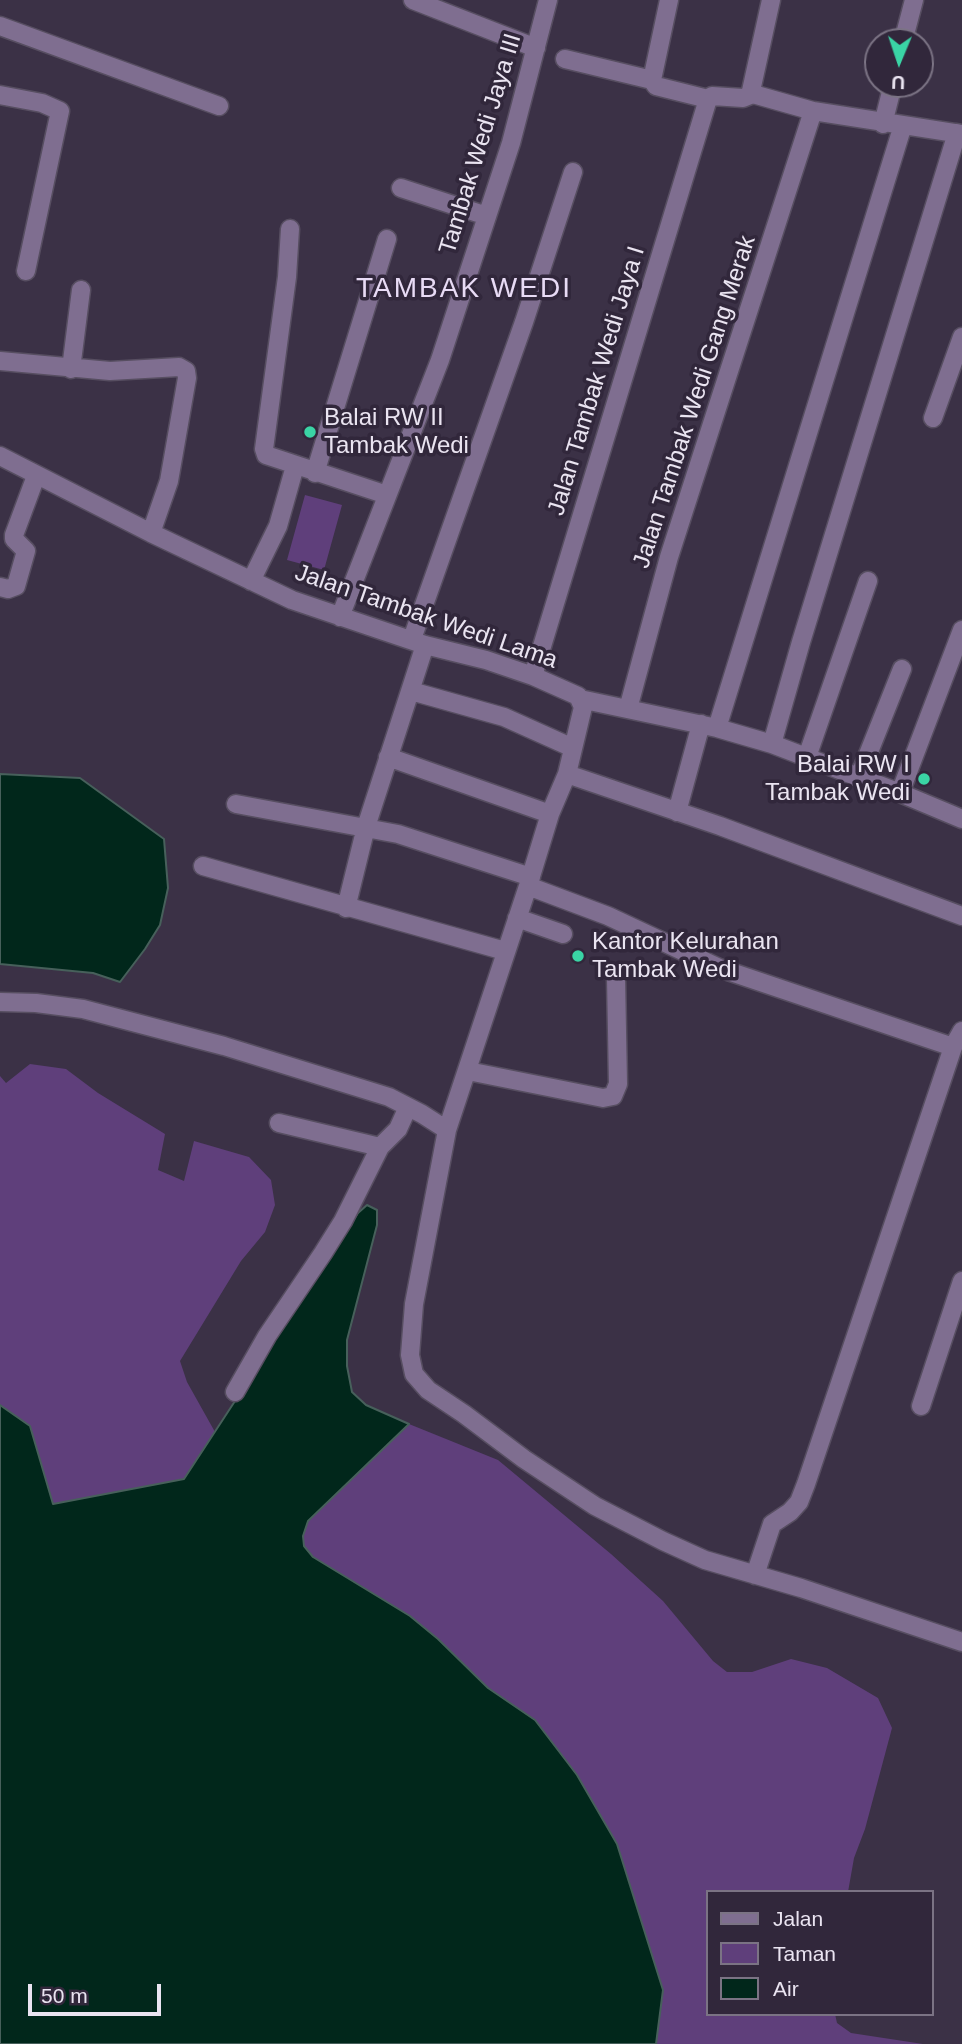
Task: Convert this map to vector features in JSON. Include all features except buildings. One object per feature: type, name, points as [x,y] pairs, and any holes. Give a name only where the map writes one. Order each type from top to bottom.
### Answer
[{"type":"street","points":[[413,0],[536,48]]},
{"type":"street","name":"Tambak Wedi Jaya III","points":[[340,617],[440,359],[511,144],[548,0]]},
{"type":"street","points":[[652,80],[669,0]]},
{"type":"street","points":[[753,94],[771,0]]},
{"type":"street","points":[[907,28],[914,0]]},
{"type":"street","points":[[0,26],[219,106]]},
{"type":"street","points":[[565,59],[652,80],[656,86],[708,99],[712,96],[743,98],[753,94],[813,111],[960,134],[800,642],[772,744]]},
{"type":"street","points":[[0,94],[42,103],[60,111],[26,271]]},
{"type":"street","points":[[884,124],[890,98]]},
{"type":"street","name":"Jalan Tambak Wedi Jaya I","points":[[533,676],[708,99]]},
{"type":"street","name":"Jalan Tambak Wedi Gang Merak","points":[[628,709],[669,557],[813,111]]},
{"type":"street","points":[[677,812],[709,726],[903,125]]},
{"type":"street","points":[[346,908],[366,827],[411,691],[419,642],[573,172]]},
{"type":"street","points":[[401,188],[487,216]]},
{"type":"street","points":[[290,229],[287,277],[264,449],[268,458],[387,495]]},
{"type":"street","points":[[315,473],[387,239]]},
{"type":"street","points":[[71,369],[81,290]]},
{"type":"street","points":[[933,418],[962,337]]},
{"type":"street","points":[[0,361],[110,371],[179,366],[186,371],[169,481],[151,533]]},
{"type":"street","name":"Jalan Tambak Wedi Lama","points":[[0,456],[151,533],[292,600],[533,676],[580,699],[709,726],[772,744],[962,819]]},
{"type":"street","points":[[251,581],[278,526],[295,466]]},
{"type":"street","points":[[0,587],[8,589],[16,586],[26,551],[13,535],[36,476]]},
{"type":"street","points":[[807,757],[868,581]]},
{"type":"street","points":[[900,793],[962,629]]},
{"type":"street","points":[[859,777],[902,668]]},
{"type":"street","points":[[411,691],[504,717],[573,748]]},
{"type":"street","points":[[580,699],[583,708],[567,774],[550,814],[447,1130],[414,1304],[410,1355],[414,1374],[428,1390],[595,1506],[689,1553],[962,1642]]},
{"type":"street","points":[[388,757],[550,814]]},
{"type":"street","points":[[567,774],[962,916]]},
{"type":"street","points":[[236,804],[398,834],[529,881],[719,968],[958,1039],[799,1502],[772,1524],[755,1575]]},
{"type":"street","points":[[203,866],[505,951]]},
{"type":"street","points":[[517,918],[563,934]]},
{"type":"street","points":[[463,1085],[603,1098],[613,1096],[618,1084],[616,978]]},
{"type":"street","points":[[0,1002],[83,1009],[284,1064],[389,1097],[447,1130]]},
{"type":"street","points":[[235,1392],[267,1336],[323,1254],[380,1147],[398,1129],[408,1107]]},
{"type":"street","points":[[279,1124],[380,1147]]},
{"type":"street","points":[[921,1406],[962,1281]]},
{"type":"green space","points":[[305,495],[342,505],[324,570],[287,560]]},
{"type":"green space","points":[[30,1064],[66,1069],[98,1093],[165,1134],[158,1170],[184,1181],[194,1141],[249,1157],[271,1180],[275,1205],[265,1232],[241,1261],[180,1361],[187,1382],[215,1432],[184,1479],[53,1504],[30,1426],[0,1405],[0,1076],[6,1083]]},
{"type":"green space","points":[[409,1424],[498,1460],[663,1601],[713,1661],[727,1672],[752,1672],[791,1659],[827,1668],[878,1698],[892,1728],[865,1829],[854,1858],[848,1890],[706,1890],[706,2016],[835,2016],[837,2023],[851,2033],[923,2044],[656,2044],[663,1990],[617,1844],[577,1775],[535,1720],[488,1688],[438,1639],[410,1616],[313,1557],[304,1546],[303,1536],[308,1521]]},
{"type":"water","points":[[0,774],[80,778],[164,839],[168,888],[160,925],[120,982],[93,973],[0,964]]},
{"type":"water","points":[[367,1205],[377,1210],[377,1225],[347,1340],[347,1366],[352,1392],[366,1405],[409,1424],[308,1521],[303,1536],[304,1546],[313,1557],[410,1616],[488,1688],[535,1720],[577,1775],[617,1844],[663,1990],[656,2044],[0,2044],[0,1405],[30,1426],[53,1504],[184,1479],[358,1213]]},
{"type":"place","name":"Balai RW II Tambak Wedi","points":[[310,432]]},
{"type":"place","name":"Balai RW I Tambak Wedi","points":[[924,779]]},
{"type":"place","name":"Kantor Kelurahan Tambak Wedi","points":[[578,956]]},
{"type":"district","name":"TAMBAK WEDI","points":[[464,289]]}]
